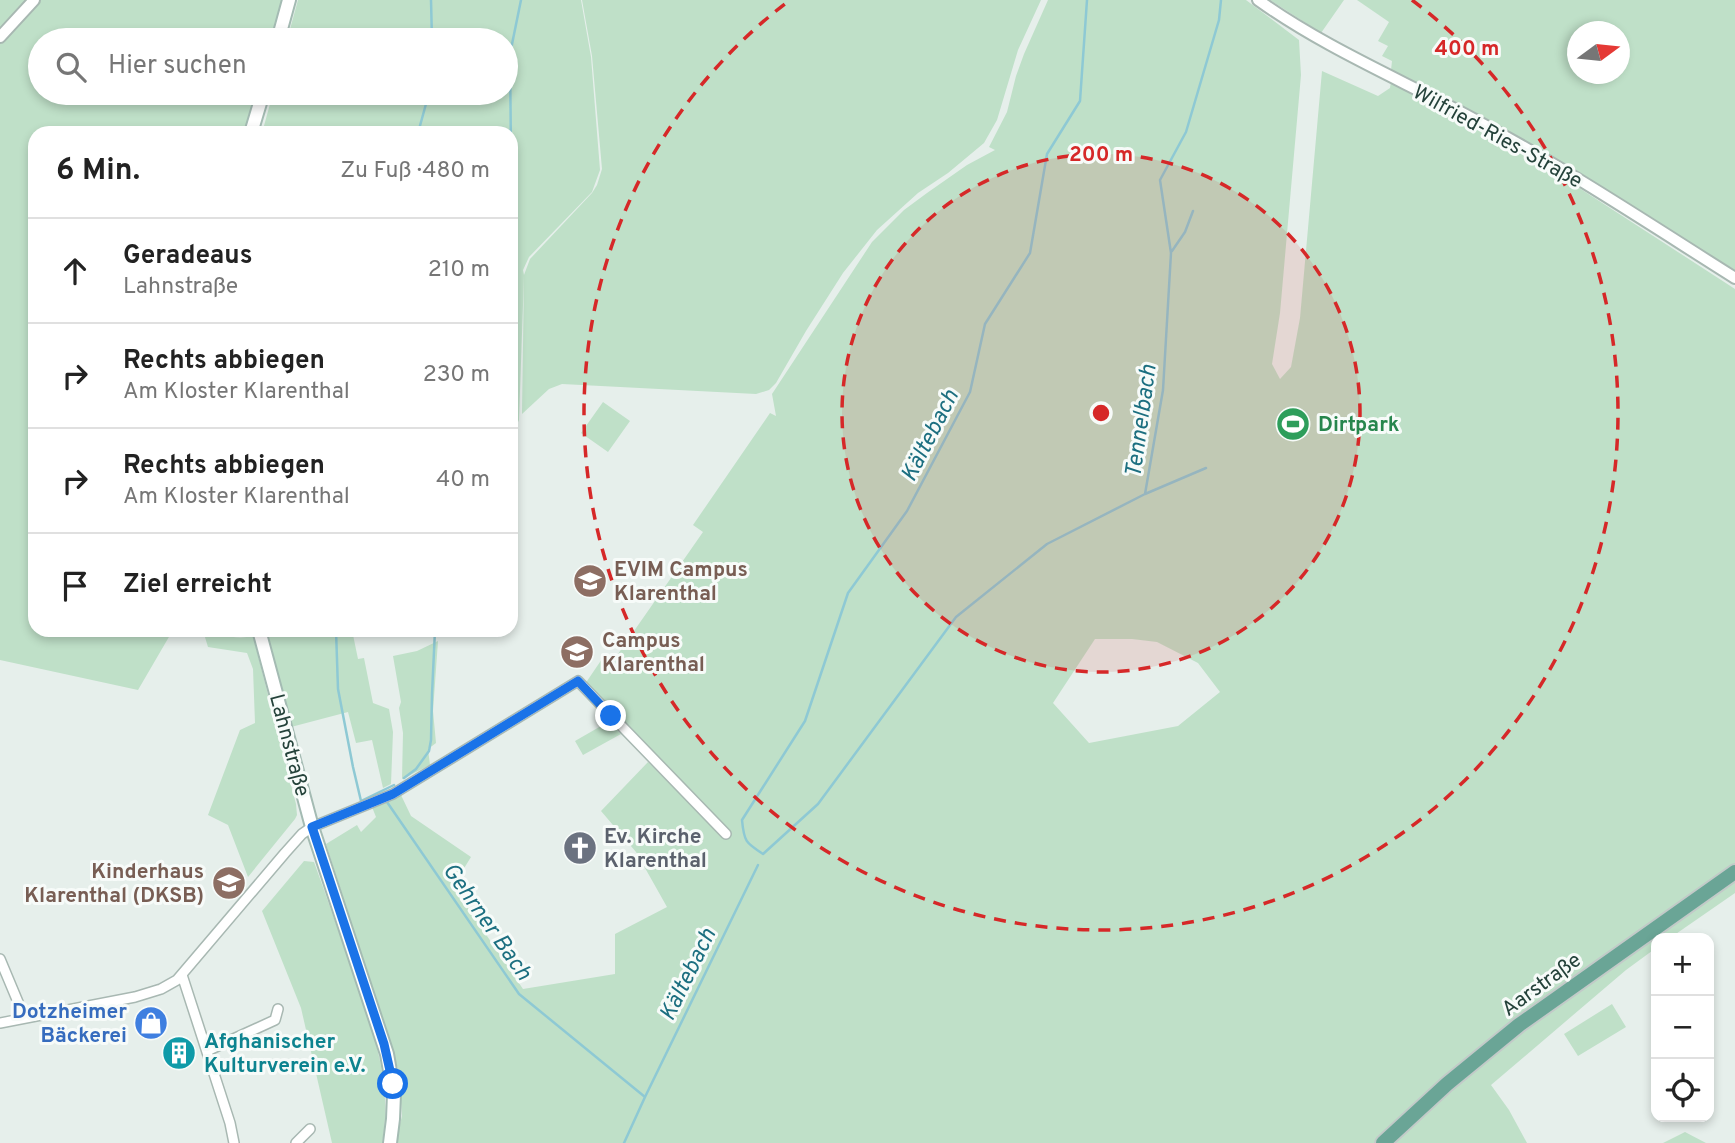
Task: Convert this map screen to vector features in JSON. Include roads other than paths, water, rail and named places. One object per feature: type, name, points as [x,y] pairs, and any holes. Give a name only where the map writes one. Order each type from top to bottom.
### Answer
[{"type":"main road","points":[[281,28],[289,0]]},
{"type":"main road","points":[[253,126],[259,105]]},
{"type":"main road","name":"Lahnstraße","points":[[262,637],[312,827],[387,1054],[394,1094],[390,1143]]},
{"type":"main road","name":"Aarstraße","points":[[1383,1143],[1447,1084],[1511,1031],[1735,872]]},
{"type":"street","points":[[0,37],[34,0]]},
{"type":"street","name":"Wilfried-Ries-Straße","points":[[1258,0],[1319,39],[1531,151],[1735,278]]},
{"type":"street","points":[[0,1023],[152,992],[171,985],[302,834],[312,827],[393,794],[578,681],[726,834]]},
{"type":"street","points":[[0,959],[23,1018]]},
{"type":"street","points":[[182,975],[234,1143]]},
{"type":"street","points":[[207,1051],[275,1020],[278,1009]]},
{"type":"street","points":[[296,1143],[310,1129]]},
{"type":"waterway","name":"Gehrner Bach","points":[[431,0],[432,28]]},
{"type":"waterway","points":[[515,28],[521,0]]},
{"type":"waterway","name":"Tennelbach","points":[[1087,0],[1080,101],[1047,154],[1030,253],[985,324],[970,392],[907,511],[848,593],[805,721],[742,820],[747,841],[763,854],[818,804],[956,617],[1047,544],[1145,494],[1163,390],[1171,253],[1160,180],[1186,132],[1219,20],[1221,0]]},
{"type":"waterway","name":"Gehrner Bach","points":[[420,126],[426,105]]},
{"type":"waterway","points":[[511,105],[511,126]]},
{"type":"waterway","points":[[1172,251],[1185,232],[1193,211]]},
{"type":"waterway","points":[[1145,494],[1206,468]]},
{"type":"waterway","name":"Gehrner Bach","points":[[336,637],[338,689],[361,801],[394,785]]},
{"type":"waterway","points":[[404,778],[416,769],[429,751],[435,637]]},
{"type":"waterway","name":"Gehrner Bach","points":[[387,802],[519,994],[645,1097]]},
{"type":"waterway","name":"Kältebach","points":[[624,1143],[758,865]]},
{"type":"place","name":"Dirtpark","points":[[1293,424]]},
{"type":"place","name":"EVIM Campus Klarenthal","points":[[590,581]]},
{"type":"place","name":"Campus Klarenthal","points":[[577,652]]},
{"type":"place","name":"Ev. Kirche Klarenthal","points":[[580,848]]},
{"type":"place","name":"Kinderhaus Klarenthal (DKSB)","points":[[229,883]]},
{"type":"place","name":"Dotzheimer Bäckerei","points":[[151,1023]]},
{"type":"place","name":"Afghanischer Kulturverein e.V.","points":[[179,1053]]}]
